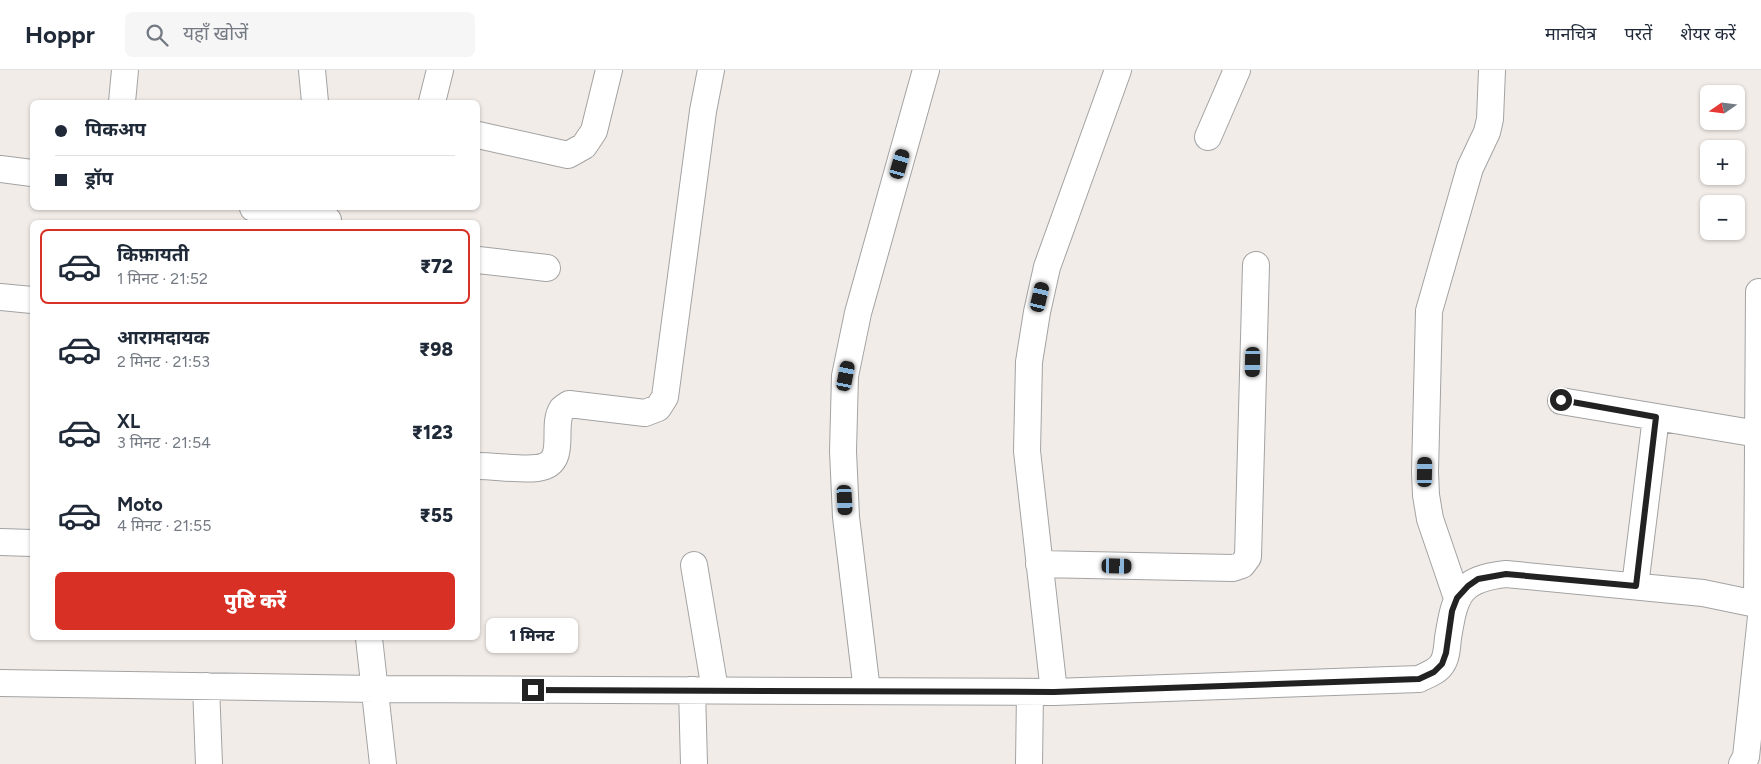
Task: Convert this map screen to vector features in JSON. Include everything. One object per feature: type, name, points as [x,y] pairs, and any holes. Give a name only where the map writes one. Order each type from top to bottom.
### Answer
[{"type":"street","points":[[122,100],[126,70]]},
{"type":"street","points":[[312,70],[320,100]]},
{"type":"street","points":[[432,100],[440,70]]},
{"type":"street","points":[[480,135],[568,156],[584,146],[594,131],[609,70]]},
{"type":"street","points":[[480,466],[538,468],[550,463],[556,456],[559,420],[562,409],[568,404],[645,413],[658,408],[665,397],[703,111],[711,70]]},
{"type":"street","points":[[867,691],[846,517],[843,451],[846,376],[858,313],[926,70]]},
{"type":"street","points":[[1029,764],[1042,692],[1039,564],[1027,452],[1029,362],[1047,267],[1118,70]]},
{"type":"street","points":[[1208,136],[1237,70]]},
{"type":"street","points":[[1457,598],[1430,519],[1426,496],[1429,311],[1470,168],[1487,132],[1490,119],[1492,70]]},
{"type":"street","points":[[0,168],[30,173]]},
{"type":"street","points":[[269,210],[327,217]]},
{"type":"street","points":[[480,260],[547,268]]},
{"type":"street","points":[[1039,564],[1234,568],[1242,565],[1248,556],[1256,265]]},
{"type":"street","points":[[1742,764],[1746,757],[1760,608],[1759,292]]},
{"type":"street","points":[[0,297],[30,300]]},
{"type":"street","points":[[1561,400],[1758,434]]},
{"type":"street","points":[[1636,586],[1656,417]]},
{"type":"street","points":[[0,542],[30,543]]},
{"type":"street","points":[[694,565],[704,690],[694,764]]},
{"type":"street","points":[[0,683],[374,689],[1042,692],[1419,679],[1434,672],[1442,664],[1446,653],[1452,611],[1457,598],[1468,586],[1478,579],[1506,574],[1636,586],[1704,593],[1760,608]]},
{"type":"street","points":[[369,640],[383,764]]},
{"type":"street","points":[[206,686],[208,764]]},
{"type":"route","points":[[533,690],[1054,692],[1419,679],[1434,672],[1442,664],[1446,653],[1452,611],[1457,598],[1468,586],[1478,579],[1490,575],[1506,574],[1636,586],[1656,417],[1561,400]]}]
